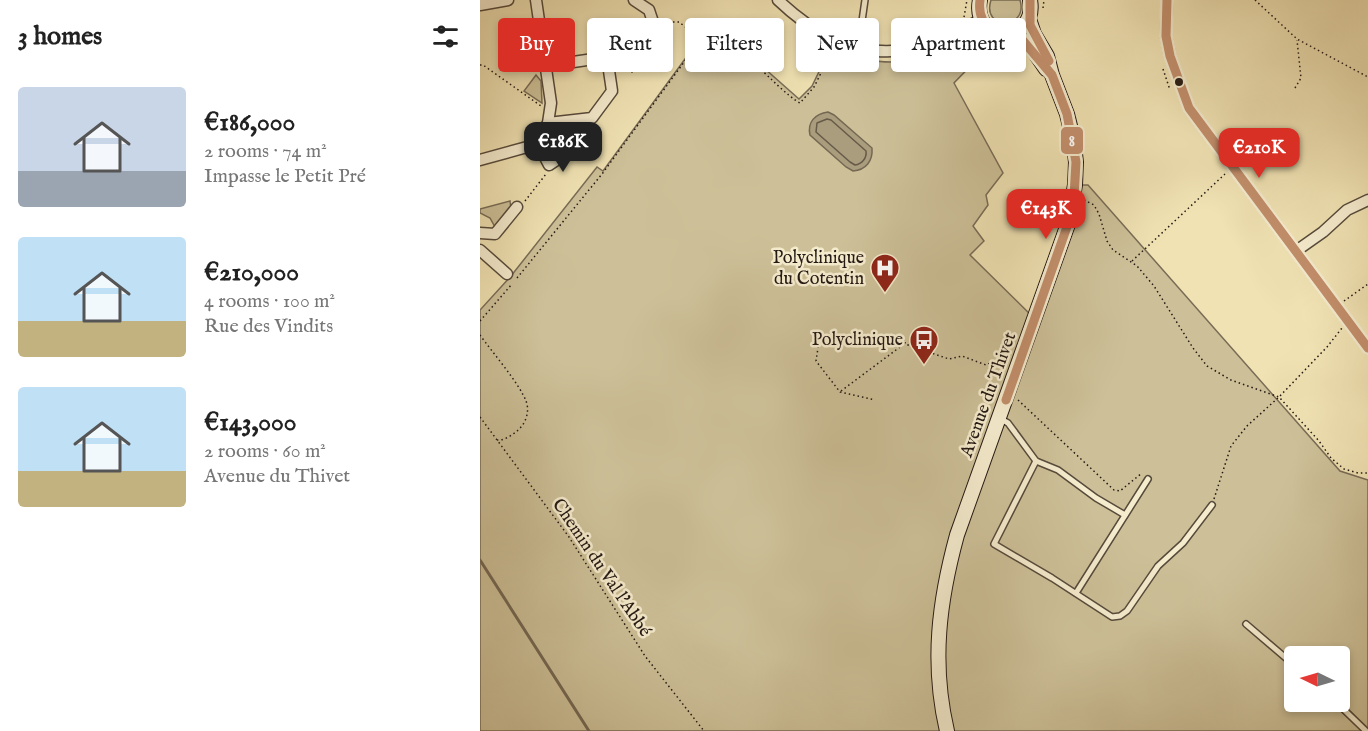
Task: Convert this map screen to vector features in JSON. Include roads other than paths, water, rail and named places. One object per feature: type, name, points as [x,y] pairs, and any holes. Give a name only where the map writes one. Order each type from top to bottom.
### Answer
[{"type":"main road","points":[[980,0],[981,18]]},
{"type":"main road","points":[[1026,23],[1031,9],[1030,0]]},
{"type":"main road","name":"Avenue du Thivet","points":[[947,731],[939,685],[938,652],[939,619],[945,578],[957,535],[1057,257],[1074,197],[1076,162],[1067,114],[1047,56],[1034,34],[1029,19]]},
{"type":"main road","name":"Avenue du Thivet","points":[[1026,43],[1052,75]]},
{"type":"street","points":[[480,5],[508,0]]},
{"type":"street","points":[[536,0],[539,18]]},
{"type":"street","points":[[634,0],[649,10],[652,18]]},
{"type":"street","points":[[778,0],[796,18]]},
{"type":"street","points":[[1167,0],[1166,36],[1180,89],[1189,108],[1368,348]]},
{"type":"street","points":[[550,118],[586,120],[592,118],[612,91],[607,57],[575,62]]},
{"type":"street","points":[[480,160],[537,142],[550,118],[546,72]]},
{"type":"street","points":[[537,142],[549,165],[555,161],[586,120]]},
{"type":"street","points":[[1296,250],[1323,232],[1347,210],[1368,200]]},
{"type":"street","points":[[480,234],[495,234],[518,207]]},
{"type":"street","points":[[480,250],[507,274]]},
{"type":"lane","points":[[862,18],[865,0]]},
{"type":"lane","points":[[1000,418],[1008,423],[1036,461],[1058,470],[1096,498],[1125,515]]},
{"type":"lane","points":[[1036,461],[994,544],[1112,617],[1120,616],[1127,611],[1158,566],[1183,543],[1212,506]]},
{"type":"lane","points":[[1076,593],[1148,479]]},
{"type":"lane","points":[[1246,624],[1284,656]]},
{"type":"lane","points":[[1346,712],[1366,731]]},
{"type":"water","points":[[828,112],[872,148],[871,157],[865,167],[853,171],[846,167],[810,135],[809,130],[813,119]]},
{"type":"waterway","points":[[480,560],[589,731]]},
{"type":"place","name":"Polyclinique du Cotentin","points":[[885,294]]},
{"type":"place","name":"Polyclinique","points":[[924,366]]}]
